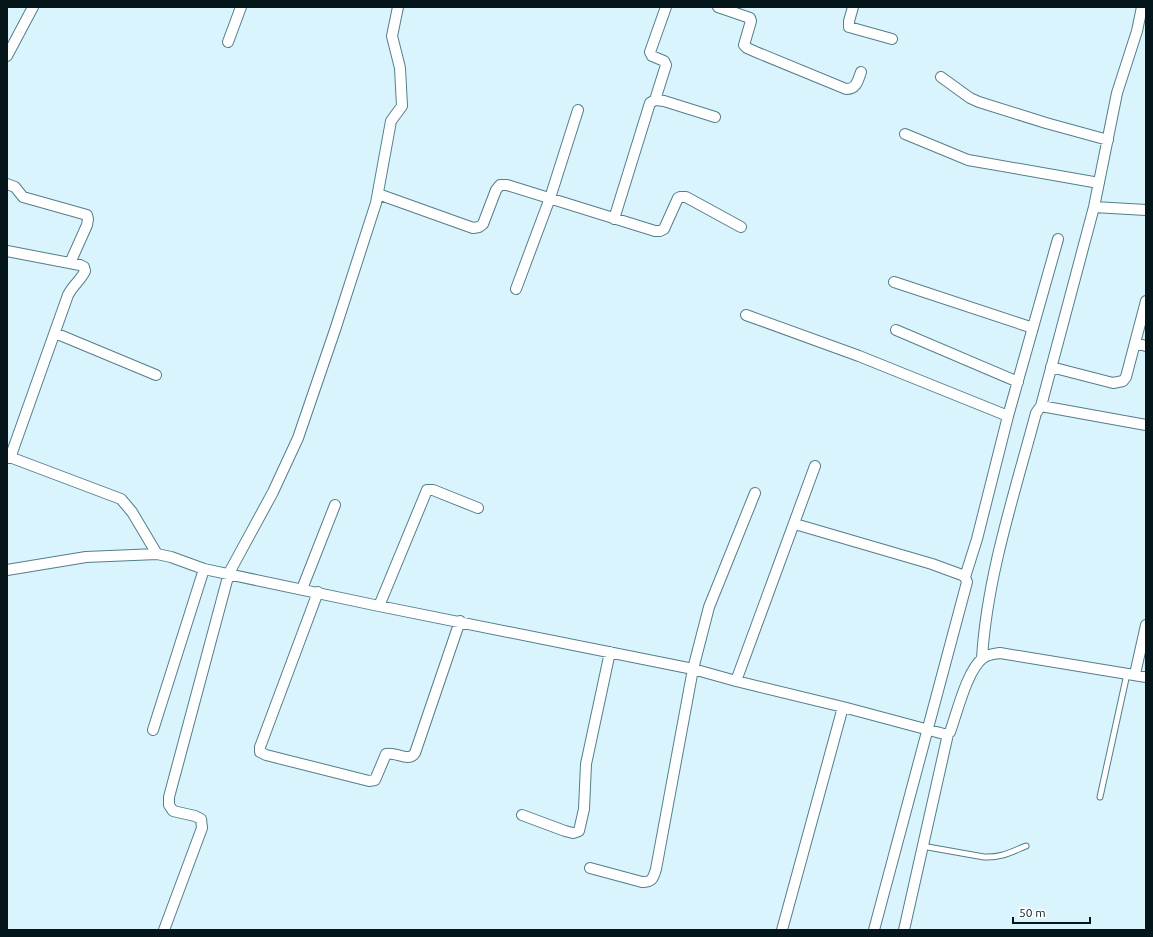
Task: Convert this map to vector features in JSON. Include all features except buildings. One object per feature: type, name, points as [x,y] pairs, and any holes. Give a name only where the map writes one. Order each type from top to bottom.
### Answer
[{"type":"street","points":[[7,56],[33,7]]},
{"type":"street","points":[[228,42],[242,7]]},
{"type":"street","points":[[164,930],[202,828],[201,819],[195,816],[173,811],[169,805],[168,797],[229,573],[273,492],[298,438],[335,330],[378,194],[390,121],[402,106],[400,68],[392,36],[398,7]]},
{"type":"street","points":[[655,100],[666,66],[664,61],[652,56],[650,52],[666,7]]},
{"type":"street","points":[[718,7],[750,18],[751,21],[744,45],[747,48],[846,88],[851,89],[855,87],[861,72]]},
{"type":"street","points":[[853,7],[849,27],[892,39]]},
{"type":"street","points":[[904,930],[922,846],[943,734],[969,678],[982,658],[986,613],[998,559],[1036,412],[1041,406],[1094,207],[1118,93],[1137,31],[1142,7]]},
{"type":"street","points":[[941,77],[970,98],[984,104],[1108,140]]},
{"type":"street","points":[[614,219],[650,103],[655,100],[664,101],[715,117]]},
{"type":"street","points":[[516,289],[550,198],[578,110]]},
{"type":"street","points":[[905,134],[968,160],[1099,183]]},
{"type":"street","points":[[7,184],[15,187],[23,196],[87,214],[87,225],[70,263]]},
{"type":"street","points":[[378,194],[473,228],[479,227],[483,224],[496,190],[500,185],[506,185],[654,231],[664,229],[680,196],[686,197],[741,227]]},
{"type":"street","points":[[1094,207],[1146,210]]},
{"type":"street","points":[[874,930],[966,588],[967,582],[965,577],[977,539],[1008,416],[1058,239]]},
{"type":"street","points":[[7,251],[80,265],[84,267],[86,271],[71,289],[9,457],[121,500],[132,512],[157,554]]},
{"type":"street","points":[[894,282],[1033,328]]},
{"type":"street","points":[[1051,367],[1113,383],[1123,381],[1126,377],[1136,343],[1146,301]]},
{"type":"street","points":[[746,315],[859,356],[1008,416]]},
{"type":"street","points":[[896,330],[1018,382]]},
{"type":"street","points":[[55,333],[156,374]]},
{"type":"street","points":[[1136,343],[1146,346]]},
{"type":"street","points":[[1041,406],[1146,425]]},
{"type":"street","points":[[736,681],[795,524],[815,466]]},
{"type":"street","points":[[379,606],[424,494],[427,490],[433,490],[478,508]]},
{"type":"street","points":[[590,868],[642,882],[648,882],[653,878],[656,869],[693,669],[709,608],[755,493]]},
{"type":"street","points":[[302,589],[335,505]]},
{"type":"street","points":[[795,524],[932,564],[956,572],[965,577]]},
{"type":"street","points":[[7,570],[86,557],[157,554],[171,557],[204,569],[693,669],[943,734]]},
{"type":"street","points":[[153,730],[204,569]]},
{"type":"street","points":[[318,592],[260,747],[260,752],[266,755],[369,781],[375,780],[386,754],[393,753],[410,758],[415,753],[460,621]]},
{"type":"street","points":[[1131,673],[1146,625]]},
{"type":"street","points":[[522,815],[565,831],[573,833],[579,831],[584,809],[586,764],[610,652]]},
{"type":"street","points":[[982,658],[1000,653],[1146,676]]},
{"type":"street","points":[[782,930],[843,708]]},
{"type":"lane","points":[[1100,797],[1131,673]]},
{"type":"lane","points":[[922,846],[984,857],[1000,856],[1026,846]]}]
